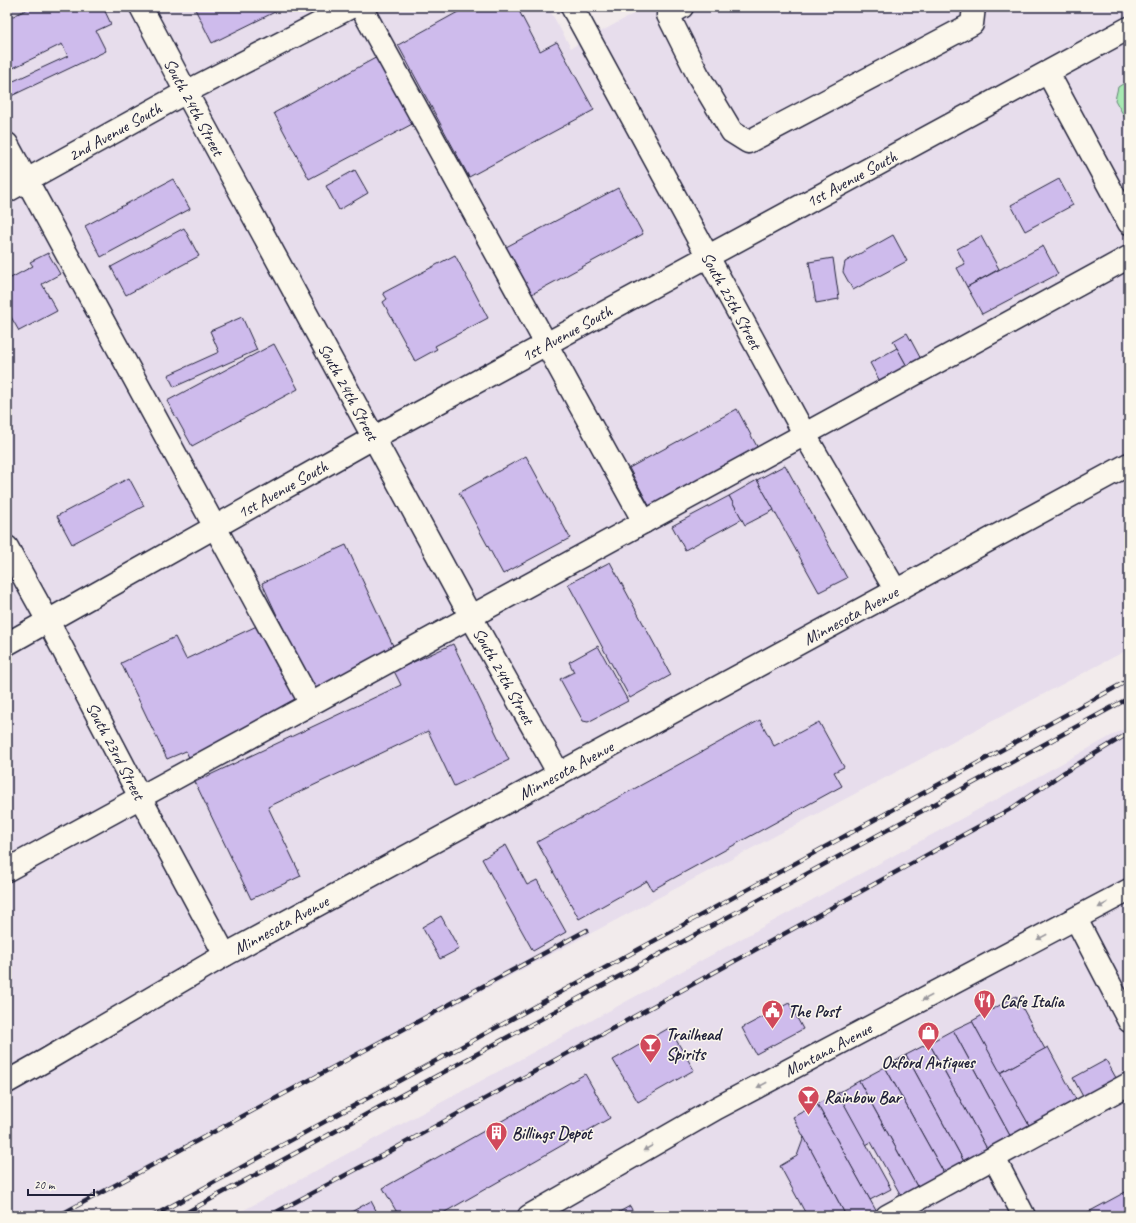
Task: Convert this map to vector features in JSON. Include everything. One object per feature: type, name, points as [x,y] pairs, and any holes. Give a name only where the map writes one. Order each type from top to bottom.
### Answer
[{"type":"street","name":"South 24th Street","points":[[141,7],[373,438],[559,774]]},
{"type":"street","name":"2nd Avenue South","points":[[7,191],[186,92],[351,7]]},
{"type":"street","points":[[361,7],[644,522]]},
{"type":"street","name":"South 25th Street","points":[[572,7],[805,434],[896,591]]},
{"type":"street","points":[[682,7],[668,15],[698,75],[732,132],[748,142],[972,24],[974,7]]},
{"type":"street","name":"1st Avenue South","points":[[7,644],[373,438],[1129,28]]},
{"type":"street","points":[[1048,73],[1129,222]]},
{"type":"street","points":[[7,144],[311,704]]},
{"type":"street","points":[[7,870],[1129,257]]},
{"type":"street","name":"Minnesota Avenue","points":[[7,1082],[225,955],[1129,464]]},
{"type":"street","name":"South 23rd Street","points":[[7,547],[48,621],[225,955]]},
{"type":"street","name":"Montana Avenue","points":[[529,1216],[718,1108],[1129,890]]},
{"type":"street","points":[[1076,919],[1129,1021]]},
{"type":"street","points":[[888,1216],[1129,1084]]},
{"type":"street","points":[[994,1158],[1024,1216]]},
{"type":"shaded area","points":[[7,7],[548,7],[571,48],[646,7],[1129,7],[1129,649],[56,1216],[7,1216]]},
{"type":"shaded area","points":[[1129,726],[1129,1216],[233,1216],[1012,791]]},
{"type":"green space","points":[[1129,80],[1129,125],[1115,100],[1118,87]]},
{"type":"building","points":[[32,7],[103,7],[111,24],[96,31],[106,51],[7,98],[7,84],[68,56],[62,44],[7,71],[7,19]]},
{"type":"building","points":[[194,7],[285,7],[212,43]]},
{"type":"building","points":[[467,7],[517,7],[540,51],[557,42],[594,110],[469,177],[398,45]]},
{"type":"building","points":[[381,55],[416,122],[309,179],[274,113]]},
{"type":"building","points":[[355,170],[368,193],[339,210],[326,186]]},
{"type":"building","points":[[173,179],[190,209],[101,257],[85,226]]},
{"type":"building","points":[[1059,179],[1073,205],[1025,231],[1011,205]]},
{"type":"building","points":[[618,188],[643,234],[532,294],[506,247]]},
{"type":"building","points":[[184,228],[199,256],[126,295],[111,267]]},
{"type":"building","points":[[893,235],[907,261],[853,290],[843,272],[845,262]]},
{"type":"building","points":[[981,236],[999,269],[967,287],[957,268],[965,264],[957,249]]},
{"type":"building","points":[[1043,246],[1058,274],[982,314],[967,287]]},
{"type":"building","points":[[48,253],[60,274],[42,284],[57,311],[19,331],[7,310],[7,280],[33,266],[30,262]]},
{"type":"building","points":[[455,255],[488,318],[435,346],[437,349],[415,361],[383,302],[387,299],[383,293]]},
{"type":"building","points":[[833,258],[839,299],[816,303],[809,262]]},
{"type":"building","points":[[242,317],[257,350],[174,387],[168,375],[219,352],[210,331]]},
{"type":"building","points":[[907,333],[923,363],[909,370],[893,341]]},
{"type":"building","points":[[274,344],[298,389],[192,446],[167,401]]},
{"type":"building","points":[[897,348],[909,370],[882,385],[870,363]]},
{"type":"building","points":[[737,409],[761,454],[653,513],[629,468]]},
{"type":"building","points":[[526,456],[570,538],[503,574],[459,493]]},
{"type":"building","points":[[785,465],[847,578],[819,592],[757,480]]},
{"type":"building","points":[[129,478],[144,506],[72,544],[57,516]]},
{"type":"building","points":[[757,480],[774,510],[745,525],[729,496]]},
{"type":"building","points":[[729,496],[742,519],[685,550],[672,526]]},
{"type":"building","points":[[346,545],[396,652],[312,691],[262,583]]},
{"type":"building","points":[[610,562],[671,675],[630,698],[568,584]]},
{"type":"building","points":[[261,624],[301,707],[190,760],[186,751],[167,759],[121,663],[175,637],[186,659]]},
{"type":"building","points":[[453,644],[509,760],[454,786],[428,731],[268,807],[301,876],[251,899],[195,782],[401,685],[394,671]]},
{"type":"building","points":[[598,646],[628,701],[588,722],[583,721],[560,679],[574,672],[569,662]]},
{"type":"building","points":[[760,720],[774,746],[819,722],[844,767],[834,772],[842,786],[652,890],[647,881],[579,919],[537,842]]},
{"type":"building","points":[[506,845],[527,885],[537,880],[566,932],[533,951],[482,859]]},
{"type":"building","points":[[441,916],[459,949],[440,959],[422,927]]},
{"type":"building","points":[[1016,996],[1045,1049],[1000,1073],[972,1021]]},
{"type":"building","points":[[789,1003],[803,1029],[756,1054],[742,1028]]},
{"type":"building","points":[[972,1021],[1034,1134],[1015,1145],[953,1030]]},
{"type":"building","points":[[669,1028],[694,1070],[638,1102],[613,1060]]},
{"type":"building","points":[[953,1030],[1015,1145],[992,1158],[929,1043]]},
{"type":"building","points":[[929,1043],[992,1158],[969,1171],[906,1055]]},
{"type":"building","points":[[1048,1047],[1081,1109],[1034,1134],[1000,1073]]},
{"type":"building","points":[[906,1055],[969,1171],[949,1182],[885,1067]]},
{"type":"building","points":[[1106,1060],[1120,1085],[1087,1104],[1073,1078]]},
{"type":"building","points":[[885,1067],[949,1182],[920,1192],[859,1081]]},
{"type":"building","name":"Billings Depot","points":[[585,1074],[610,1118],[438,1216],[399,1216],[383,1188]]},
{"type":"building","points":[[859,1081],[920,1192],[904,1201],[871,1142],[866,1145],[838,1093]]},
{"type":"building","points":[[838,1093],[891,1189],[870,1200],[817,1104]]},
{"type":"building","points":[[817,1104],[879,1216],[846,1216],[793,1117]]},
{"type":"building","points":[[804,1137],[846,1216],[807,1216],[780,1166],[797,1156]]},
{"type":"building","points":[[1129,1190],[1129,1216],[1081,1216]]},
{"type":"building","points":[[371,1201],[379,1216],[344,1216]]},
{"type":"building","points":[[630,1206],[635,1216],[612,1216]]},
{"type":"railway","points":[[153,1216],[1129,680]]},
{"type":"railway","points":[[180,1216],[1129,698]]},
{"type":"railway","points":[[269,1216],[385,1154],[1012,808],[1063,773],[1129,733]]},
{"type":"railway","points":[[58,1216],[587,930]]},
{"type":"place","name":"Cafe Italia","points":[[985,1020]]},
{"type":"place","name":"The Post","points":[[773,1030]]},
{"type":"place","name":"Oxford Antiques","points":[[928,1052]]},
{"type":"place","name":"Trailhead Spirits","points":[[650,1064]]},
{"type":"place","name":"Rainbow Bar","points":[[808,1116]]},
{"type":"place","name":"Billings Depot","points":[[497,1152]]}]
